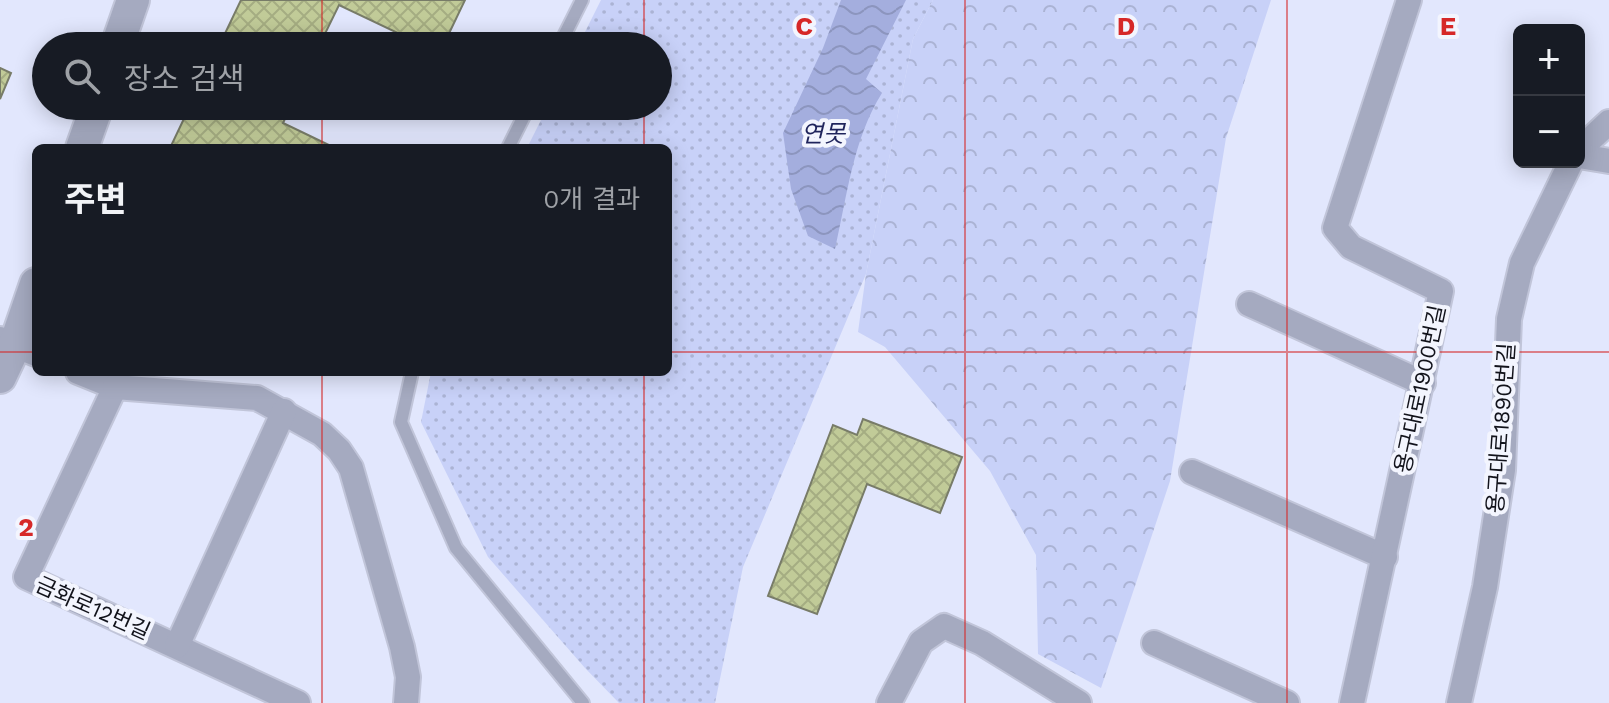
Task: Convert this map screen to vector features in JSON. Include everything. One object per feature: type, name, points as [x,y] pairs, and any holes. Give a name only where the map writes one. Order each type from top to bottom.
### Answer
[{"type":"street","points":[[122,32],[133,0]]},
{"type":"street","name":"용구대로1900번길","points":[[1352,703],[1441,291],[1351,247],[1335,228],[1409,0]]},
{"type":"street","points":[[83,144],[92,120]]},
{"type":"street","points":[[1585,147],[1609,122]]},
{"type":"street","points":[[1585,155],[1609,161]]},
{"type":"street","name":"용구대로1890번길","points":[[1459,703],[1485,587],[1503,470],[1509,319],[1522,263],[1568,168]]},
{"type":"street","points":[[0,377],[17,346],[32,297]]},
{"type":"street","points":[[1249,304],[1423,383]]},
{"type":"street","points":[[88,376],[115,387],[257,398],[322,434],[339,450],[351,468],[402,647],[408,677],[406,703]]},
{"type":"street","name":"금화로12번길","points":[[115,387],[26,577],[298,703]]},
{"type":"street","points":[[177,646],[284,411]]},
{"type":"street","points":[[1192,472],[1385,557]]},
{"type":"street","points":[[894,701],[921,642],[944,626],[982,643],[1079,703]]},
{"type":"street","points":[[1154,643],[1287,703]]},
{"type":"lane","points":[[566,32],[582,0]]},
{"type":"lane","points":[[510,144],[522,120]]},
{"type":"lane","points":[[411,376],[401,422],[456,548],[583,703]]},
{"type":"green space","points":[[601,0],[933,0],[913,39],[866,274],[743,567],[715,703],[619,703],[488,557],[421,422],[430,376],[672,376],[672,144],[529,144],[541,120],[672,120],[672,32],[585,32]]},
{"type":"green space","points":[[933,0],[1271,0],[1226,138],[1170,481],[1101,688],[1038,654],[1036,555],[990,471],[885,347],[858,332],[866,274],[913,39]]},
{"type":"water","name":"연못","points":[[841,0],[906,0],[866,79],[882,93],[864,129],[847,189],[835,249],[808,236],[791,189],[783,133],[823,48]]},
{"type":"building","points":[[241,0],[465,0],[450,32],[396,32],[339,5],[326,32],[226,32]]},
{"type":"building","points":[[0,68],[11,73],[0,99]]},
{"type":"building","points":[[183,120],[284,120],[283,123],[327,144],[172,144]]},
{"type":"building","points":[[863,419],[962,457],[940,513],[867,484],[817,614],[768,596],[833,425],[857,435]]}]
